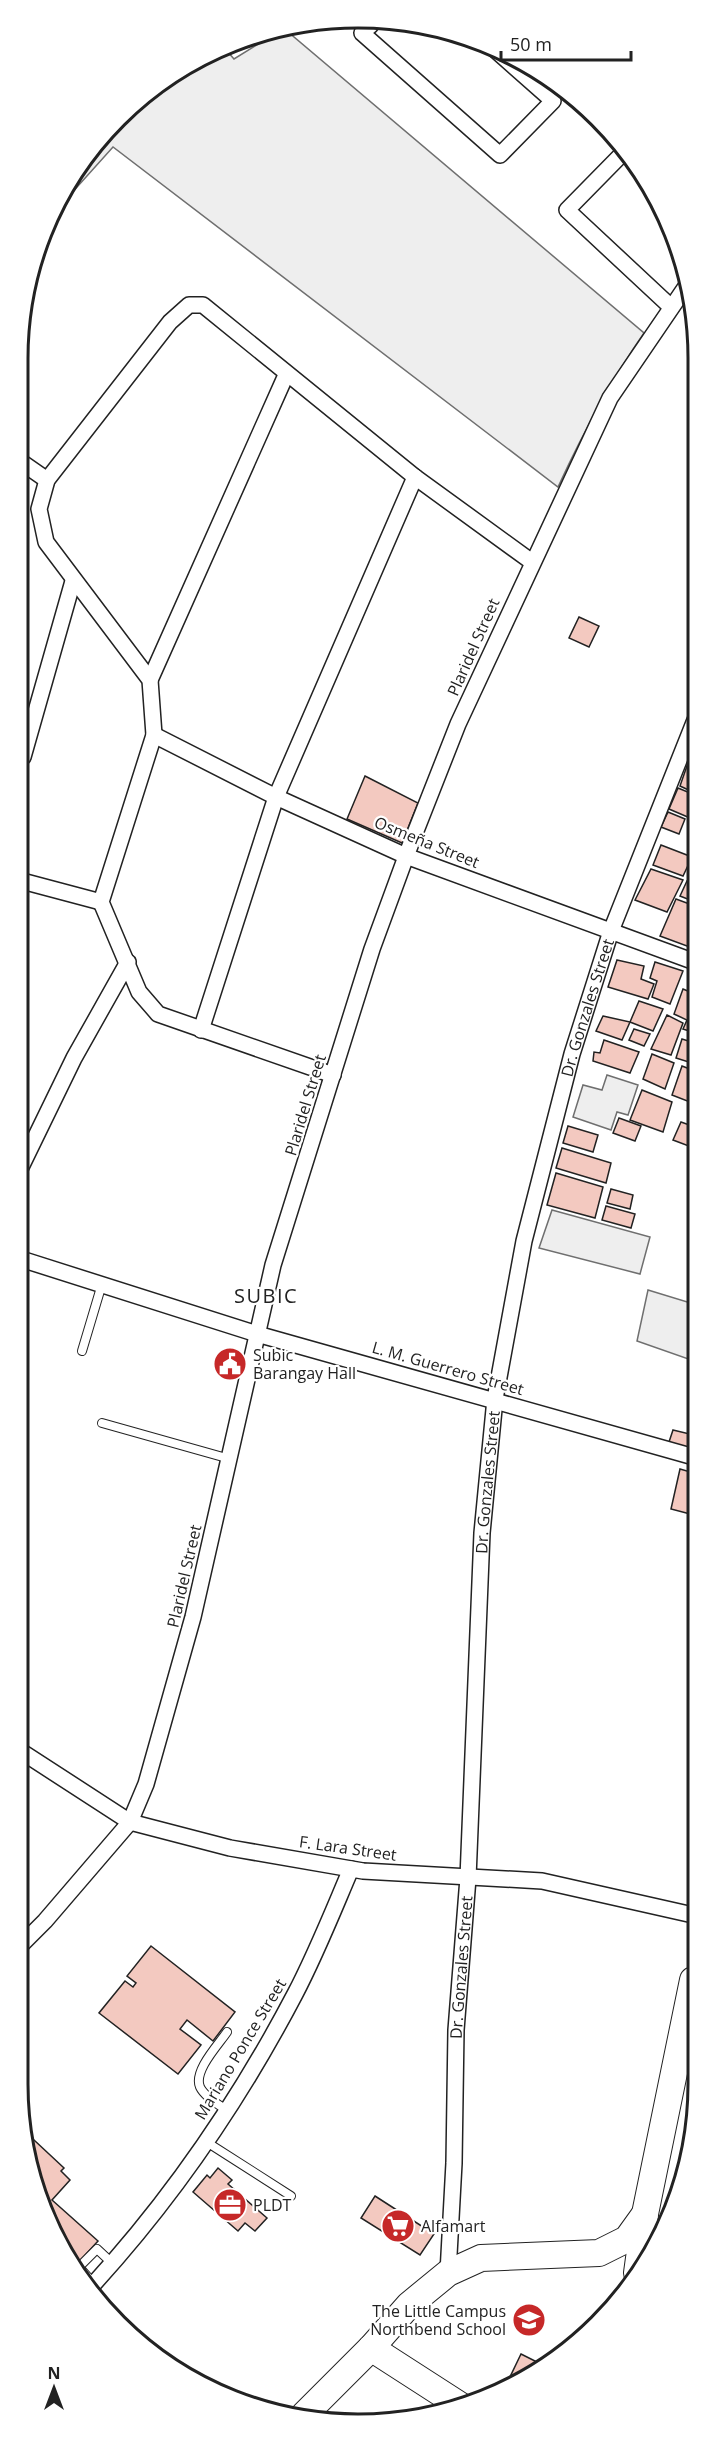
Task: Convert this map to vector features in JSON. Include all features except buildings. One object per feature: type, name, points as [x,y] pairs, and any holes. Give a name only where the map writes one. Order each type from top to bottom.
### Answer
[{"type":"main road","points":[[639,2256],[645,2214],[688,2004]]},
{"type":"main road","points":[[309,2410],[371,2348],[409,2305],[448,2273],[481,2258],[599,2253],[627,2239],[645,2214]]},
{"type":"main road","points":[[371,2348],[451,2400]]},
{"type":"street","points":[[367,28],[362,33],[500,155],[553,101],[527,75]]},
{"type":"street","points":[[619,157],[567,210],[671,307]]},
{"type":"street","name":"Plaridel Street","points":[[28,1938],[130,1822],[146,1784],[168,1712],[230,1459],[273,1265],[406,856],[458,724],[610,398],[682,292]]},
{"type":"street","points":[[150,680],[73,581],[46,542],[39,509],[47,480],[170,322],[189,305],[203,305],[286,375],[415,477],[532,562]]},
{"type":"street","points":[[286,375],[150,680],[154,735],[101,902],[139,992],[158,1014],[333,1075]]},
{"type":"street","points":[[28,467],[47,480]]},
{"type":"street","points":[[201,1030],[276,797],[415,477]]},
{"type":"street","points":[[28,739],[73,581]]},
{"type":"street","name":"Osmeña Street","points":[[154,735],[276,797],[406,856],[688,959]]},
{"type":"street","name":"Dr. Gonzales Street","points":[[448,2273],[454,2163],[456,2030],[468,1878],[482,1533],[495,1399],[524,1241],[572,1054],[611,931],[688,738]]},
{"type":"street","points":[[28,882],[101,902]]},
{"type":"street","points":[[28,1153],[74,1058],[128,962]]},
{"type":"street","name":"L. M. Guerrero Street","points":[[28,1260],[256,1334],[495,1399],[688,1455]]},
{"type":"street","name":"F. Lara Street","points":[[28,1756],[130,1822],[230,1848],[351,1869],[542,1881],[688,1914]]},
{"type":"street","name":"Mariano Ponce Street","points":[[96,2282],[112,2264],[239,2093],[296,1993],[351,1869]]},
{"type":"lane","points":[[82,1351],[102,1284]]},
{"type":"lane","points":[[102,1423],[230,1459]]},
{"type":"lane","points":[[226,2110],[201,2090],[199,2082],[200,2073],[227,2032]]},
{"type":"lane","points":[[205,2141],[291,2196]]},
{"type":"lane","points":[[82,2264],[97,2249],[112,2264]]},
{"type":"shaded area","points":[[292,35],[644,333],[598,408],[558,487],[113,147],[76,188],[110,141],[141,110],[175,84],[194,73],[230,55],[234,59],[258,44]]},
{"type":"shaded area","points":[[607,1075],[638,1085],[628,1115],[617,1112],[611,1130],[573,1117],[583,1085],[602,1090]]},
{"type":"shaded area","points":[[552,1210],[650,1237],[640,1274],[539,1248]]},
{"type":"shaded area","points":[[648,1290],[688,1302],[688,1359],[637,1341]]},
{"type":"place","name":"Subic Barangay Hall","points":[[230,1364]]},
{"type":"place","name":"PLDT","points":[[230,2205]]},
{"type":"place","name":"Alfamart","points":[[398,2226]]},
{"type":"place","name":"The Little Campus Northbend School","points":[[529,2320]]},
{"type":"district","name":"SUBIC","points":[[266,1296]]}]
